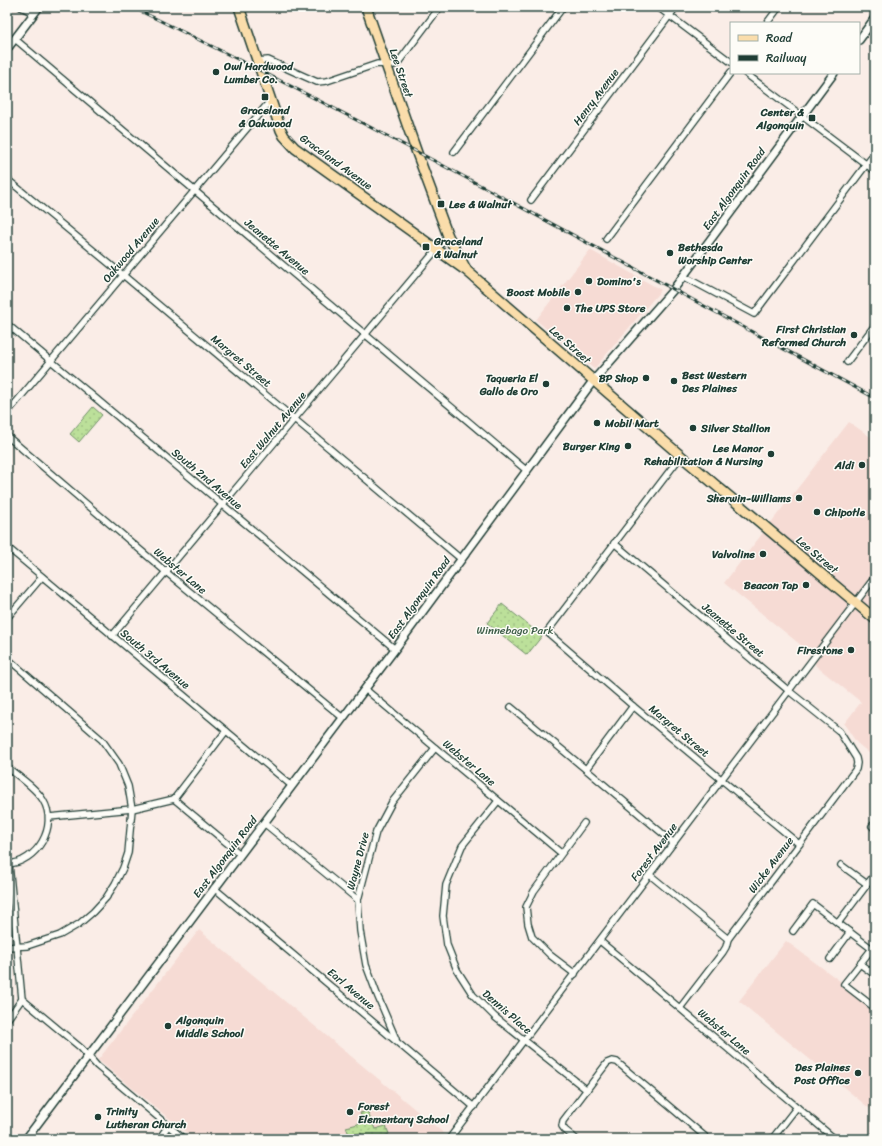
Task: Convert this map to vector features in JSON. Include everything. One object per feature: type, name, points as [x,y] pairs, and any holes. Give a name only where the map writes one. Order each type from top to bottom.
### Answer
[{"type":"main road","name":"Graceland Avenue","points":[[239,7],[258,60],[270,101],[284,136],[295,148],[467,271]]},
{"type":"main road","name":"Lee Street","points":[[366,7],[448,236],[467,271],[593,381],[875,619]]},
{"type":"street","points":[[7,49],[37,10],[21,7]]},
{"type":"street","points":[[258,60],[268,60],[317,82],[377,64],[397,64],[440,7]]},
{"type":"street","points":[[454,152],[563,7]]},
{"type":"street","points":[[658,7],[730,61]]},
{"type":"street","name":"Henry Avenue","points":[[531,200],[676,7]]},
{"type":"street","points":[[768,22],[779,7]]},
{"type":"street","points":[[860,39],[875,18]]},
{"type":"street","name":"Jeanette Avenue","points":[[15,39],[526,470]]},
{"type":"street","points":[[606,239],[730,73]]},
{"type":"street","points":[[746,74],[875,171]]},
{"type":"street","name":"East Algonquin Road","points":[[26,1139],[395,649],[593,381],[684,276],[833,74]]},
{"type":"street","name":"Oakwood Avenue","points":[[7,413],[270,101]]},
{"type":"street","points":[[684,276],[754,314],[875,153]]},
{"type":"street","name":"Margret Street","points":[[7,179],[461,559]]},
{"type":"street","name":"East Walnut Avenue","points":[[112,636],[448,236]]},
{"type":"street","name":"South 2nd Avenue","points":[[7,324],[395,649]]},
{"type":"street","points":[[847,362],[875,325]]},
{"type":"street","name":"Webster Lane","points":[[7,436],[166,572],[343,718]]},
{"type":"street","points":[[614,543],[681,456]]},
{"type":"street","name":"Margret Street","points":[[614,543],[547,632],[633,706],[799,844]]},
{"type":"street","name":"Jeanette Street","points":[[614,543],[789,691],[839,731]]},
{"type":"street","name":"South 3rd Avenue","points":[[7,547],[292,786]]},
{"type":"street","points":[[7,618],[42,576]]},
{"type":"street","name":"Forest Avenue","points":[[449,1139],[875,577]]},
{"type":"street","points":[[7,658],[102,740],[119,764],[128,786],[132,809],[128,853],[121,873],[106,898],[79,924],[60,935],[26,946],[7,947]]},
{"type":"street","name":"Webster Lane","points":[[365,689],[561,853]]},
{"type":"street","points":[[586,769],[633,706]]},
{"type":"street","points":[[511,707],[674,843]]},
{"type":"street","name":"Wicke Avenue","points":[[680,1008],[723,952],[728,939],[856,769],[856,758],[839,731]]},
{"type":"street","points":[[49,816],[132,809],[174,798],[226,732]]},
{"type":"street","name":"Wayne Drive","points":[[397,1041],[366,965],[360,931],[358,900],[376,832],[392,802],[435,748]]},
{"type":"street","points":[[7,767],[39,794],[44,801],[49,816],[47,831],[43,841],[37,849],[28,857],[8,864],[22,999],[7,1020]]},
{"type":"street","points":[[174,798],[240,854]]},
{"type":"street","name":"Dennis Place","points":[[498,801],[462,846],[446,884],[443,916],[447,944],[457,970],[473,996],[495,1018],[587,1090]]},
{"type":"street","points":[[264,822],[358,900]]},
{"type":"street","points":[[575,974],[550,955],[532,937],[526,916],[526,907],[530,898],[561,853],[584,823]]},
{"type":"street","points":[[841,865],[867,884]]},
{"type":"street","points":[[838,923],[875,874]]},
{"type":"street","points":[[650,875],[728,939]]},
{"type":"street","name":"Earl Avenue","points":[[214,888],[474,1107]]},
{"type":"street","points":[[793,931],[813,904],[850,932],[873,947],[844,984],[875,1008]]},
{"type":"street","points":[[830,959],[850,932]]},
{"type":"street","name":"Webster Lane","points":[[600,941],[835,1139]]},
{"type":"street","points":[[860,964],[875,975]]},
{"type":"street","points":[[22,999],[81,1048],[97,1066],[184,1139]]},
{"type":"street","points":[[576,1139],[562,1126],[563,1120],[607,1063],[612,1061],[617,1062],[708,1139]]},
{"type":"street","points":[[772,1139],[797,1107]]},
{"type":"street","points":[[159,1139],[168,1126]]},
{"type":"shaded area","points":[[590,250],[661,290],[594,369],[536,320]]},
{"type":"shaded area","points":[[849,422],[875,440],[875,758],[857,743],[844,724],[861,702],[816,666],[812,654],[724,583]]},
{"type":"shaded area","points":[[199,930],[446,1135],[442,1139],[194,1139],[98,1060]]},
{"type":"shaded area","points":[[786,941],[875,1007],[875,1113],[739,1001]]},
{"type":"green space","points":[[93,407],[102,415],[79,442],[70,434]]},
{"type":"green space","name":"Winnebago Park","points":[[502,604],[542,636],[527,655],[487,623]]},
{"type":"green space","points":[[367,1111],[375,1129],[386,1126],[389,1134],[377,1139],[364,1139],[361,1133],[350,1137],[346,1127],[358,1124],[362,1118],[360,1113]]},
{"type":"railway","points":[[132,7],[320,101],[875,398]]},
{"type":"place","name":"Owl Hardwood Lumber Co.","points":[[216,72]]},
{"type":"place","name":"Graceland & Oakwood","points":[[265,97]]},
{"type":"place","name":"Center & Algonquin","points":[[812,118]]},
{"type":"place","name":"Lee & Walnut","points":[[441,204]]},
{"type":"place","name":"Graceland & Walnut","points":[[426,247]]},
{"type":"place","name":"Bethesda Worship Center","points":[[670,253]]},
{"type":"place","name":"Domino's","points":[[589,281]]},
{"type":"place","name":"Boost Mobile","points":[[578,292]]},
{"type":"place","name":"The UPS Store","points":[[567,308]]},
{"type":"place","name":"First Christian Reformed Church","points":[[854,335]]},
{"type":"place","name":"BP Shop","points":[[646,378]]},
{"type":"place","name":"Best Western Des Plaines","points":[[674,381]]},
{"type":"place","name":"Taqueria El Gallo de Oro","points":[[546,384]]},
{"type":"place","name":"Mobil Mart","points":[[597,423]]},
{"type":"place","name":"Silver Stallion","points":[[693,428]]},
{"type":"place","name":"Burger King","points":[[628,446]]},
{"type":"place","name":"Lee Manor Rehabilitation & Nursing","points":[[771,454]]},
{"type":"place","name":"Aldi","points":[[862,465]]},
{"type":"place","name":"Sherwin-Williams","points":[[799,498]]},
{"type":"place","name":"Chipotle","points":[[817,512]]},
{"type":"place","name":"Valvoline","points":[[763,554]]},
{"type":"place","name":"Beacon Tap","points":[[806,585]]},
{"type":"place","name":"Firestone","points":[[851,650]]},
{"type":"place","name":"Algonquin Middle School","points":[[168,1026]]},
{"type":"place","name":"Des Plaines Post Office","points":[[858,1073]]},
{"type":"place","name":"Forest Elementary School","points":[[350,1112]]},
{"type":"place","name":"Trinity Lutheran Church","points":[[98,1117]]}]
